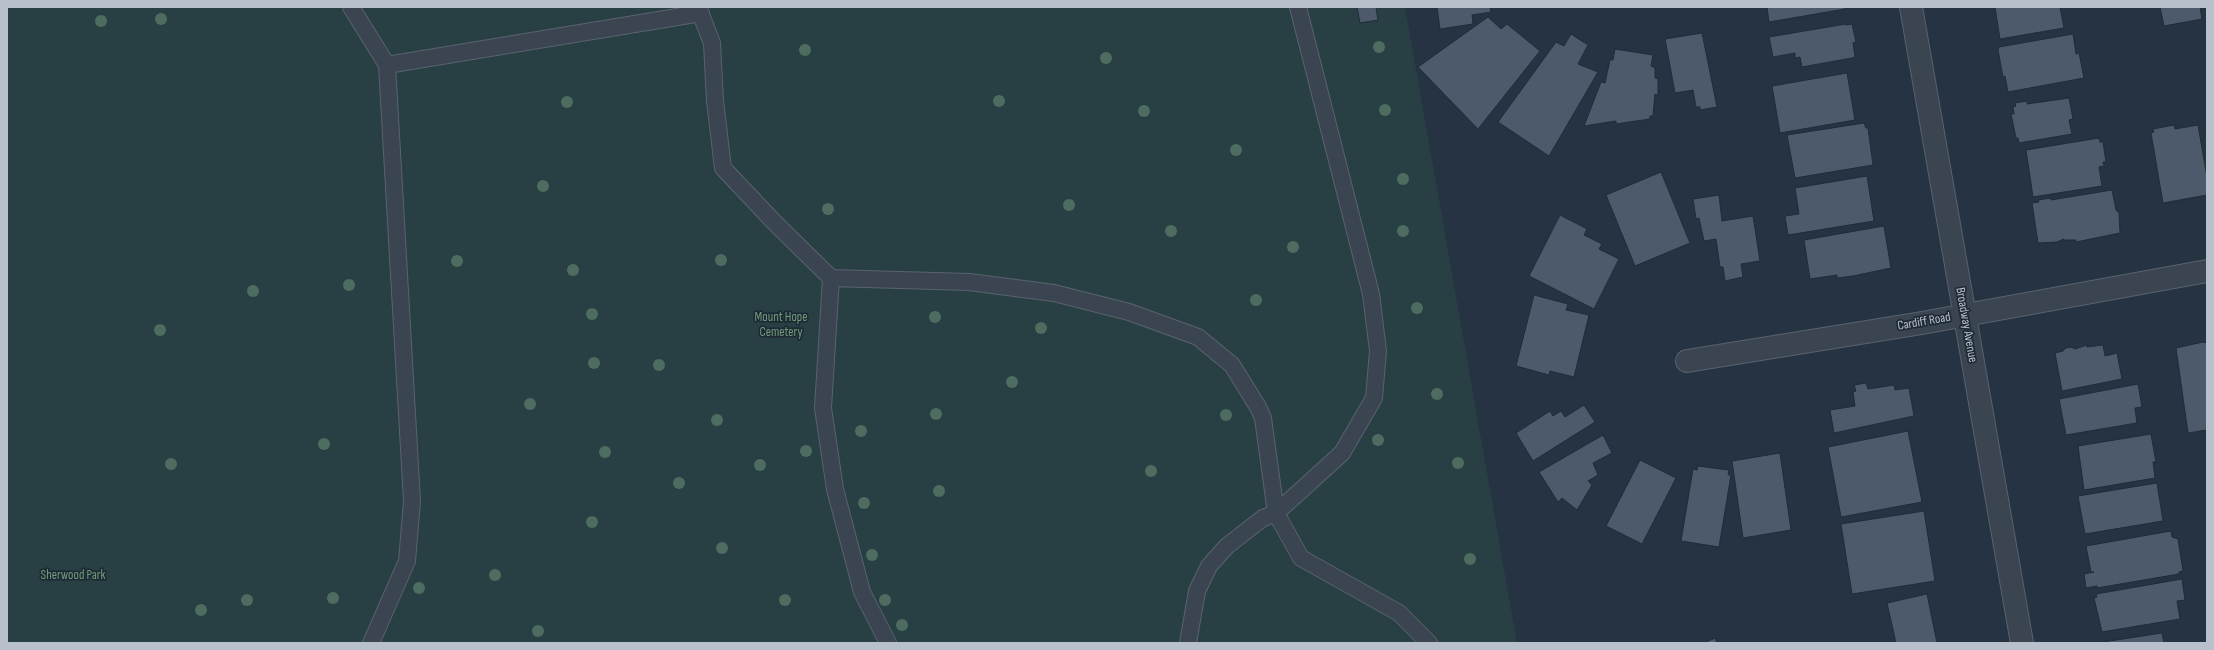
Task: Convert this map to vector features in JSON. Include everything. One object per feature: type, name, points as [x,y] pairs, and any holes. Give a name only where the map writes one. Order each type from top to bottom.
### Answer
[{"type":"street","name":"Broadway Avenue","points":[[1910,7],[2022,643]]},
{"type":"street","name":"Cardiff Road","points":[[1687,361],[1964,315],[2207,271]]},
{"type":"lane","points":[[351,7],[387,65],[412,501],[407,561],[371,643]]},
{"type":"lane","points":[[1188,643],[1196,591],[1209,566],[1227,546],[1263,518],[1276,512],[1342,453],[1374,398],[1378,351],[1371,294],[1298,7]]},
{"type":"lane","points":[[387,65],[699,10],[712,44],[715,101],[724,168],[774,224],[831,278],[969,282],[1054,293],[1129,312],[1198,337],[1232,365],[1258,407],[1263,418],[1276,512],[1301,558],[1398,613],[1429,643]]},
{"type":"lane","points":[[831,278],[823,408],[835,489],[862,592],[888,643]]},
{"type":"green space","name":"Mount Hope Cemetery","points":[[7,7],[1405,7],[1517,643],[7,643]]},
{"type":"building","points":[[1357,7],[1376,7],[1378,20],[1360,23]]},
{"type":"building","points":[[1437,7],[1490,7],[1491,12],[1472,15],[1473,24],[1440,29]]},
{"type":"building","points":[[1767,7],[1844,7],[1845,9],[1769,22]]},
{"type":"building","points":[[1995,7],[2060,7],[2064,28],[2000,39]]},
{"type":"building","points":[[2160,7],[2200,7],[2202,19],[2164,26]]},
{"type":"building","points":[[1488,17],[1501,29],[1507,24],[1540,51],[1478,129],[1418,67]]},
{"type":"building","points":[[1852,24],[1856,42],[1853,43],[1855,57],[1802,67],[1800,57],[1795,58],[1795,53],[1773,57],[1769,37]]},
{"type":"building","points":[[1702,33],[1717,107],[1700,110],[1700,107],[1696,107],[1693,90],[1675,93],[1665,39]]},
{"type":"building","points":[[1571,34],[1588,45],[1578,64],[1598,72],[1549,156],[1498,122],[1556,42],[1564,46]]},
{"type":"building","points":[[2073,34],[2076,54],[2079,53],[2084,78],[2008,92],[2005,76],[2003,77],[1998,50],[1999,47]]},
{"type":"building","points":[[1615,49],[1653,55],[1651,66],[1655,68],[1655,78],[1658,79],[1658,95],[1655,94],[1653,116],[1650,116],[1650,119],[1616,124],[1616,121],[1584,126],[1601,82],[1605,83],[1610,60],[1613,60]]},
{"type":"building","points":[[1847,73],[1855,120],[1780,133],[1772,86]]},
{"type":"building","points":[[2069,98],[2073,119],[2069,120],[2072,134],[2019,143],[2018,138],[2016,138],[2011,114],[2014,114],[2013,107],[2016,106],[2015,103],[2027,101],[2027,104]]},
{"type":"building","points":[[1864,123],[1866,128],[1868,128],[1873,165],[1795,178],[1787,135]]},
{"type":"building","points":[[2174,125],[2175,129],[2198,125],[2207,177],[2207,195],[2163,203],[2151,133],[2154,132],[2153,129]]},
{"type":"building","points":[[2099,138],[2100,142],[2103,142],[2106,162],[2103,162],[2104,166],[2099,167],[2102,186],[2033,197],[2026,150]]},
{"type":"building","points":[[1661,172],[1690,243],[1635,266],[1606,195]]},
{"type":"building","points":[[1867,176],[1874,221],[1788,235],[1785,216],[1799,214],[1795,188]]},
{"type":"building","points":[[2112,190],[2116,210],[2119,213],[2120,233],[2076,242],[2076,240],[2064,239],[2057,242],[2038,243],[2032,203],[2039,202],[2038,200],[2051,198],[2051,200]]},
{"type":"building","points":[[1719,195],[1722,221],[1753,216],[1760,261],[1741,264],[1743,277],[1725,281],[1723,267],[1720,267],[1716,239],[1704,241],[1699,218],[1696,219],[1693,199]]},
{"type":"building","points":[[1560,215],[1587,229],[1584,235],[1602,244],[1599,249],[1619,259],[1594,309],[1529,276]]},
{"type":"building","points":[[1884,226],[1891,268],[1853,276],[1837,278],[1837,275],[1810,279],[1804,240]]},
{"type":"building","points":[[1534,295],[1568,304],[1566,310],[1589,315],[1574,377],[1550,371],[1549,375],[1516,366]]},
{"type":"building","points":[[2203,342],[2207,343],[2207,430],[2188,433],[2176,348]]},
{"type":"building","points":[[2087,345],[2087,347],[2103,345],[2105,356],[2117,353],[2122,379],[2062,391],[2055,353],[2063,351],[2066,348],[2071,347],[2075,349]]},
{"type":"building","points":[[1866,383],[1868,389],[1894,385],[1895,390],[1909,388],[1914,416],[1834,433],[1830,410],[1855,406],[1853,392],[1856,391],[1854,385]]},
{"type":"building","points":[[2138,384],[2142,407],[2135,408],[2137,423],[2066,435],[2059,399]]},
{"type":"building","points":[[1584,405],[1595,422],[1533,461],[1516,433],[1550,411],[1553,416],[1561,411],[1565,417]]},
{"type":"building","points":[[1908,431],[1922,502],[1841,517],[1828,447]]},
{"type":"building","points":[[2151,434],[2156,462],[2153,462],[2155,478],[2084,490],[2078,446]]},
{"type":"building","points":[[1603,435],[1612,453],[1593,463],[1598,475],[1588,481],[1592,485],[1577,510],[1562,498],[1558,502],[1539,472]]},
{"type":"building","points":[[1780,453],[1791,530],[1743,538],[1732,461]]},
{"type":"building","points":[[1640,460],[1676,478],[1642,544],[1606,526]]},
{"type":"building","points":[[1698,466],[1729,470],[1728,475],[1731,475],[1719,547],[1681,541],[1693,469],[1697,470]]},
{"type":"building","points":[[2157,483],[2163,521],[2085,534],[2078,496]]},
{"type":"building","points":[[1924,511],[1935,581],[1852,594],[1841,524]]},
{"type":"building","points":[[2171,531],[2172,537],[2178,539],[2183,571],[2179,572],[2179,574],[2097,588],[2097,586],[2086,588],[2084,574],[2094,572],[2091,572],[2086,546]]},
{"type":"building","points":[[2182,579],[2185,600],[2177,601],[2180,619],[2102,632],[2094,598],[2097,597],[2096,594]]},
{"type":"building","points":[[1927,594],[1937,643],[1896,643],[1887,603]]},
{"type":"building","points":[[2162,633],[2164,643],[2103,642]]},
{"type":"building","points":[[1715,638],[1717,643],[1704,643]]},
{"type":"park label","name":"Sherwood Park","points":[[73,576]]}]
